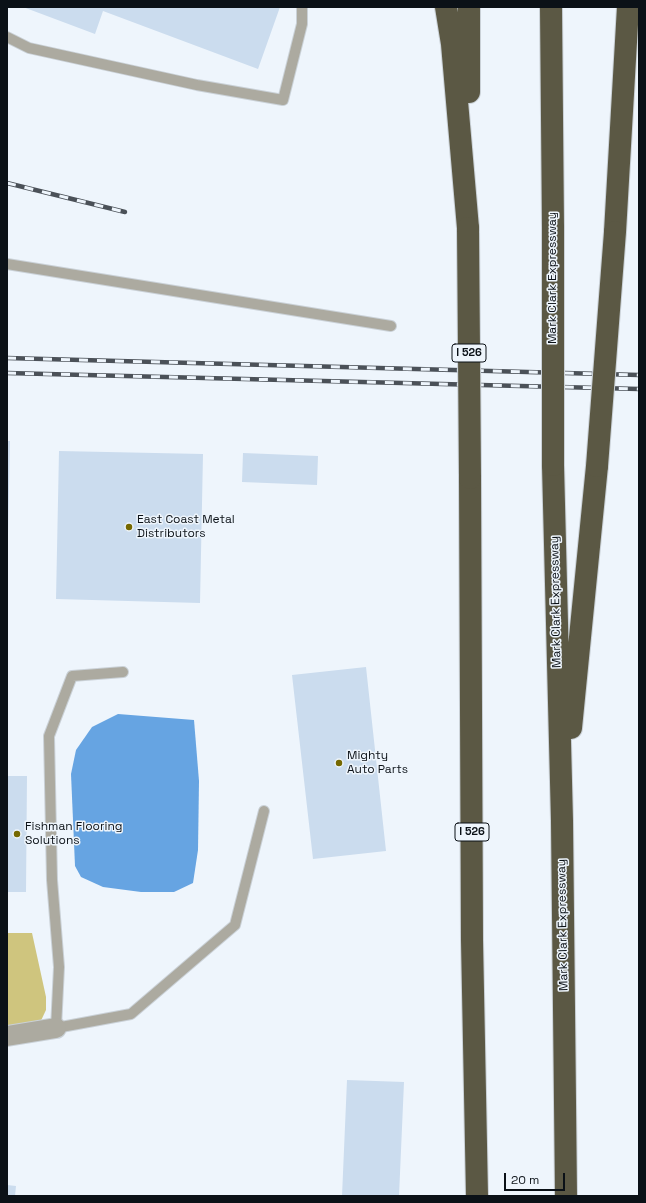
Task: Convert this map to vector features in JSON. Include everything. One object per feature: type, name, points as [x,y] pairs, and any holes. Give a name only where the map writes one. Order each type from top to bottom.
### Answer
[{"type":"highway","points":[[446,7],[452,44],[468,228]]},
{"type":"highway","name":"I 526","points":[[469,7],[468,228],[472,940],[476,1192]]},
{"type":"highway","name":"Mark Clark Expressway","points":[[551,7],[554,228],[553,465],[562,821],[566,1196]]},
{"type":"highway","points":[[562,821],[597,466],[615,232],[628,7]]},
{"type":"street","points":[[7,1036],[56,1028]]},
{"type":"lane","points":[[7,38],[29,48],[197,85],[283,100],[302,24],[302,7]]},
{"type":"lane","points":[[7,264],[391,326]]},
{"type":"lane","points":[[123,672],[72,676],[48,736],[52,880],[59,967],[56,1028],[131,1014],[235,925],[264,811]]},
{"type":"shaded area","points":[[7,933],[32,933],[46,997],[46,1010],[38,1027],[7,1027]]},
{"type":"water","points":[[118,714],[194,720],[199,781],[198,850],[193,883],[174,892],[141,892],[103,887],[81,877],[75,866],[71,774],[76,750],[92,727]]},
{"type":"building","points":[[23,7],[280,7],[258,69],[103,11],[95,34]]},
{"type":"building","points":[[7,441],[10,441],[8,535],[7,535]]},
{"type":"building","name":"East Coast Metal Distributors","points":[[59,451],[203,454],[200,603],[56,599]]},
{"type":"building","points":[[243,453],[318,456],[317,485],[242,482]]},
{"type":"building","name":"Mighty Auto Parts","points":[[366,667],[386,851],[313,859],[292,675]]},
{"type":"building","name":"Fishman Flooring Solutions","points":[[7,776],[27,776],[26,892],[7,892]]},
{"type":"building","points":[[347,1080],[404,1082],[399,1196],[342,1196]]},
{"type":"building","points":[[7,1185],[16,1186],[15,1196],[7,1196]]},
{"type":"railway","points":[[7,183],[125,212]]},
{"type":"railway","points":[[7,358],[639,375]]},
{"type":"railway","points":[[7,373],[639,389]]},
{"type":"place","name":"East Coast Metal Distributors","points":[[129,527]]},
{"type":"place","name":"Mighty Auto Parts","points":[[339,763]]},
{"type":"place","name":"Fishman Flooring Solutions","points":[[17,834]]}]
